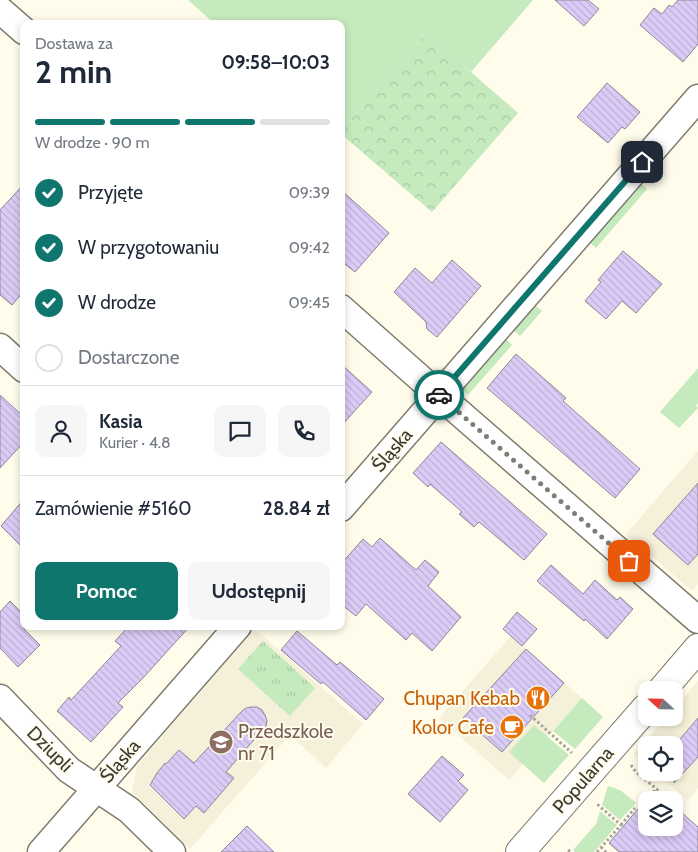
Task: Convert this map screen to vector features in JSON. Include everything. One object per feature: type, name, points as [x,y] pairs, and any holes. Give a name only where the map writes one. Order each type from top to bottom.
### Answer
[{"type":"street","points":[[0,10],[20,28]]},
{"type":"street","name":"Śląska","points":[[345,503],[698,98]]},
{"type":"street","points":[[345,312],[698,620]]},
{"type":"street","points":[[0,347],[20,365]]},
{"type":"street","name":"Śląska","points":[[42,852],[234,630]]},
{"type":"street","points":[[670,681],[698,648]]},
{"type":"street","name":"Dziupli","points":[[0,698],[69,770],[133,814],[172,852]]},
{"type":"street","name":"Popularna","points":[[520,852],[638,717]]},
{"type":"path","points":[[530,715],[576,756]]},
{"type":"path","points":[[630,762],[631,767],[636,772],[659,791]]},
{"type":"path","points":[[597,804],[621,824]]},
{"type":"path","points":[[597,852],[635,808]]},
{"type":"path","points":[[601,847],[606,852]]},
{"type":"shaded area","points":[[698,451],[698,584],[692,591],[626,534]]},
{"type":"shaded area","name":"Przedszkole nr 71","points":[[254,630],[363,724],[326,768],[290,735],[190,849],[132,791],[137,766]]},
{"type":"shaded area","points":[[511,636],[582,698],[509,780],[439,718]]},
{"type":"shaded area","points":[[698,681],[698,788],[688,800],[683,796],[683,791],[677,791],[665,781],[683,781],[683,736],[650,736],[659,726],[683,726],[683,698]]},
{"type":"shaded area","points":[[638,750],[638,757],[634,754]]},
{"type":"green space","points":[[188,0],[533,0],[471,72],[426,33],[345,126],[345,20],[210,20]]},
{"type":"green space","points":[[426,33],[518,113],[432,212],[345,137],[345,126]]},
{"type":"green space","points":[[638,181],[647,189],[596,248],[587,240]]},
{"type":"green space","points":[[532,303],[542,311],[520,336],[511,328]]},
{"type":"green space","points":[[504,337],[512,345],[468,395],[459,387]]},
{"type":"green space","points":[[698,368],[698,403],[696,406],[698,408],[679,428],[660,412]]},
{"type":"green space","points":[[263,641],[315,688],[290,716],[238,669]]},
{"type":"green space","points":[[582,698],[603,717],[575,749],[553,731]]},
{"type":"green space","points":[[534,725],[569,755],[544,783],[509,752]]},
{"type":"green space","points":[[608,786],[620,790],[636,803],[620,820],[602,805]]},
{"type":"green space","points":[[600,811],[617,825],[594,852],[575,852],[573,850],[596,824]]},
{"type":"building","points":[[555,0],[588,0],[599,9],[584,26]]},
{"type":"building","points":[[678,0],[698,0],[698,44],[683,62],[640,25],[654,8],[662,14],[669,5],[672,7]]},
{"type":"building","points":[[607,83],[640,112],[625,129],[622,127],[608,143],[577,117]]},
{"type":"building","points":[[20,188],[20,296],[12,305],[0,295],[0,210]]},
{"type":"building","points":[[345,194],[389,233],[355,272],[345,264]]},
{"type":"building","points":[[623,251],[662,284],[636,313],[622,301],[606,319],[585,301],[601,282],[598,280]]},
{"type":"building","points":[[452,260],[481,286],[437,337],[427,329],[426,322],[394,292],[415,268],[432,283]]},
{"type":"building","points":[[516,354],[566,398],[563,401],[640,469],[615,498],[487,388]]},
{"type":"building","points":[[345,368],[372,392],[345,422]]},
{"type":"building","points":[[0,395],[20,413],[20,446],[0,468]]},
{"type":"building","points":[[441,442],[547,534],[524,560],[479,522],[474,527],[459,514],[462,512],[430,484],[428,487],[413,473]]},
{"type":"building","points":[[698,483],[698,554],[688,565],[653,534]]},
{"type":"building","points":[[20,504],[20,545],[1,526]]},
{"type":"building","points":[[380,538],[416,570],[425,560],[439,572],[428,586],[461,617],[432,651],[412,633],[406,640],[366,604],[356,616],[345,607],[345,559],[363,539],[372,547]]},
{"type":"building","points":[[551,565],[583,594],[595,580],[617,600],[620,597],[633,609],[607,639],[537,581]]},
{"type":"building","points":[[10,601],[20,611],[20,630],[25,630],[40,645],[18,667],[0,648],[0,612]]},
{"type":"building","points":[[517,612],[537,629],[522,646],[503,629]]},
{"type":"building","points":[[125,630],[186,630],[118,703],[123,707],[91,742],[57,711],[69,697],[71,700],[121,646],[115,641]]},
{"type":"building","points":[[297,631],[337,665],[340,662],[384,699],[366,720],[323,682],[321,684],[281,650]]},
{"type":"building","points":[[526,649],[564,683],[502,752],[463,718]]},
{"type":"building","points":[[252,707],[262,710],[267,721],[266,726],[226,772],[234,778],[204,813],[196,806],[184,819],[150,785],[157,773],[179,750],[194,763],[242,711]]},
{"type":"building","points":[[698,718],[698,757],[683,773],[683,736]]},
{"type":"building","points":[[442,756],[464,775],[458,781],[468,790],[440,822],[408,794]]},
{"type":"building","points":[[638,809],[638,836],[683,836],[683,814],[698,827],[698,852],[619,852],[609,843]]},
{"type":"building","points":[[247,826],[274,852],[221,852]]},
{"type":"way so far","points":[[439,395],[629,561]]},
{"type":"place","name":"Chupan Kebab","points":[[538,698]]},
{"type":"place","name":"Kolor Cafe","points":[[512,727]]},
{"type":"place","name":"Przedszkole nr 71","points":[[221,742]]},
{"type":"route","points":[[439,395],[642,162]]}]
